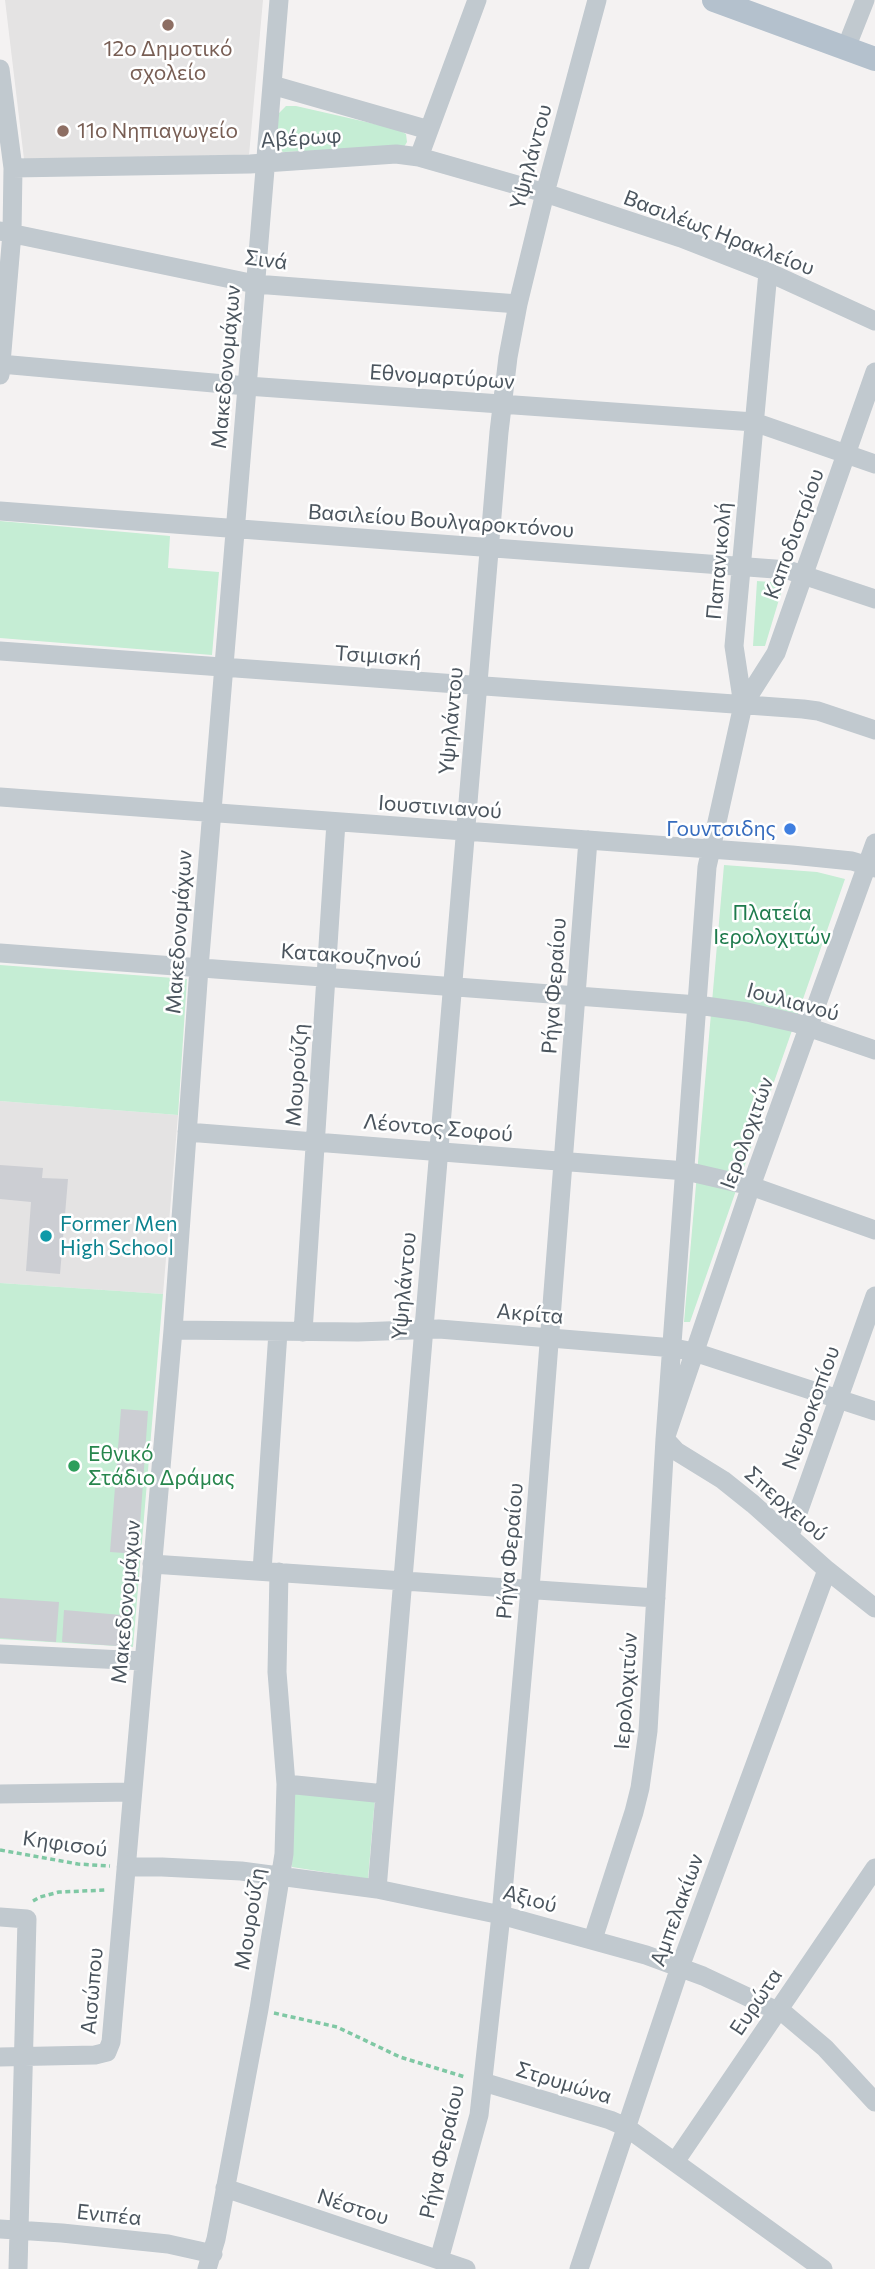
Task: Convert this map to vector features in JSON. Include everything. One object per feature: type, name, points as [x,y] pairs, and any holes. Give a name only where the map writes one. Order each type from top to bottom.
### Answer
[{"type":"main road","points":[[714,0],[875,59]]},
{"type":"street","name":"Μακεδονομάχων","points":[[126,1867],[173,1330],[199,968],[279,0]]},
{"type":"street","points":[[419,157],[477,0]]},
{"type":"street","name":"Υψηλάντου","points":[[377,1889],[502,403],[518,304],[597,0]]},
{"type":"street","points":[[846,48],[865,0]]},
{"type":"street","points":[[0,69],[13,167],[6,232],[0,368]]},
{"type":"street","points":[[272,85],[429,130]]},
{"type":"street","name":"Αβέρωφ","points":[[13,167],[265,162],[396,154],[419,157],[545,194]]},
{"type":"street","name":"Βασιλέως Ηρακλείου","points":[[545,194],[681,238],[768,272],[875,321]]},
{"type":"street","name":"Σινά","points":[[6,232],[255,284],[518,304]]},
{"type":"street","name":"Παπανικολή","points":[[710,849],[743,705],[734,654],[768,272]]},
{"type":"street","name":"Εθνομαρτύρων","points":[[0,368],[754,422],[875,464]]},
{"type":"street","name":"Καποδιστρίου","points":[[743,705],[776,653],[875,372]]},
{"type":"street","name":"Βασιλείου Βουλγαροκτόνου","points":[[0,511],[742,566],[804,574],[875,599]]},
{"type":"street","name":"Τσιμισκή","points":[[0,651],[811,710],[875,730]]},
{"type":"street","name":"Ιουστινιανού","points":[[0,797],[819,857],[871,867]]},
{"type":"street","name":"Μουρούζη","points":[[303,1332],[337,822]]},
{"type":"street","name":"Ρήγα Φεραίου","points":[[439,2260],[477,2122],[501,1915],[530,1589],[588,840]]},
{"type":"street","name":"Ιερολοχιτών","points":[[665,1439],[751,1186],[871,867],[875,844]]},
{"type":"street","name":"Ιερολοχιτών","points":[[593,1939],[640,1788],[648,1731],[665,1439],[710,849]]},
{"type":"street","name":"Κατακουζηνού","points":[[0,953],[698,1005]]},
{"type":"street","name":"Ιουλιανού","points":[[698,1005],[771,1017],[810,1027],[875,1050]]},
{"type":"street","name":"Λέοντος Σοφού","points":[[187,1132],[686,1171],[751,1186],[875,1230]]},
{"type":"street","name":"Νευροκοπίου","points":[[790,1535],[875,1296]]},
{"type":"street","name":"Ακρίτα","points":[[173,1330],[303,1332],[439,1329],[674,1348],[694,1352],[875,1411]]},
{"type":"street","name":"Μουρούζη","points":[[210,2262],[259,2009],[286,1838],[286,1784],[271,1572],[278,1332]]},
{"type":"street","name":"Σπερχειού","points":[[665,1439],[676,1451],[733,1488],[875,1608]]},
{"type":"street","points":[[152,1564],[656,1598]]},
{"type":"street","name":"Αμπελακίων","points":[[579,2269],[680,1967],[827,1570]]},
{"type":"street","points":[[0,1654],[144,1661]]},
{"type":"street","points":[[286,1784],[385,1794]]},
{"type":"street","points":[[0,1794],[132,1792]]},
{"type":"street","name":"Αξιού","points":[[126,1867],[201,1868],[281,1875],[377,1889],[501,1915],[593,1939],[680,1967],[778,2010],[812,2036],[875,2101]]},
{"type":"street","name":"Αισώπου","points":[[0,2057],[95,2055],[109,2050],[126,1867]]},
{"type":"street","name":"Ευρώτα","points":[[675,2162],[875,1868]]},
{"type":"street","points":[[0,1917],[27,1919],[23,2058],[9,2230],[18,2269]]},
{"type":"street","name":"Στρυμώνα","points":[[483,2082],[626,2127],[823,2269]]},
{"type":"street","name":"Νέστου","points":[[225,2188],[466,2269]]},
{"type":"street","name":"Ενιπέα","points":[[9,2230],[168,2244],[210,2262]]},
{"type":"path","name":"Κηφισού","points":[[0,1850],[78,1864],[126,1867]]},
{"type":"path","points":[[27,1919],[30,1905],[35,1899],[49,1894],[124,1890]]},
{"type":"path","name":"Στρυμώνα","points":[[259,2009],[337,2027],[400,2057],[483,2082]]},
{"type":"shaded area","points":[[5,0],[263,0],[249,155],[24,159]]},
{"type":"shaded area","points":[[0,1101],[178,1115],[163,1294],[0,1283]]},
{"type":"green space","points":[[286,106],[397,129],[406,134],[407,142],[404,147],[283,152],[275,143],[279,113]]},
{"type":"green space","points":[[0,521],[170,536],[168,568],[219,572],[212,655],[0,638]]},
{"type":"green space","points":[[757,581],[784,583],[765,646],[753,646]]},
{"type":"green space","name":"Πλατεία Ιερολοχιτών","points":[[724,865],[817,872],[845,879],[690,1322],[684,1322]]},
{"type":"green space","points":[[0,965],[187,979],[178,1115],[0,1101]]},
{"type":"green space","name":"Εθνικό Στάδιο Δράμας","points":[[0,1283],[163,1294],[133,1647],[0,1639]]},
{"type":"green space","points":[[293,1790],[375,1798],[368,1879],[292,1867]]},
{"type":"building","name":"Former Men High School","points":[[0,1165],[43,1168],[42,1178],[68,1179],[60,1274],[26,1271],[31,1202],[0,1199]]},
{"type":"building","points":[[121,1409],[148,1411],[138,1554],[110,1552]]},
{"type":"building","points":[[0,1598],[59,1602],[56,1642],[0,1638]]},
{"type":"building","points":[[64,1610],[133,1616],[131,1647],[62,1642]]},
{"type":"place","name":"12ο Δημοτικό σχολείο","points":[[168,25]]},
{"type":"place","name":"11ο Νηπιαγωγείο","points":[[63,131]]},
{"type":"place","name":"Γουντσιδης","points":[[790,829]]},
{"type":"place","name":"Former Men High School","points":[[46,1236]]},
{"type":"place","name":"Εθνικό Στάδιο Δράμας","points":[[74,1466]]}]
